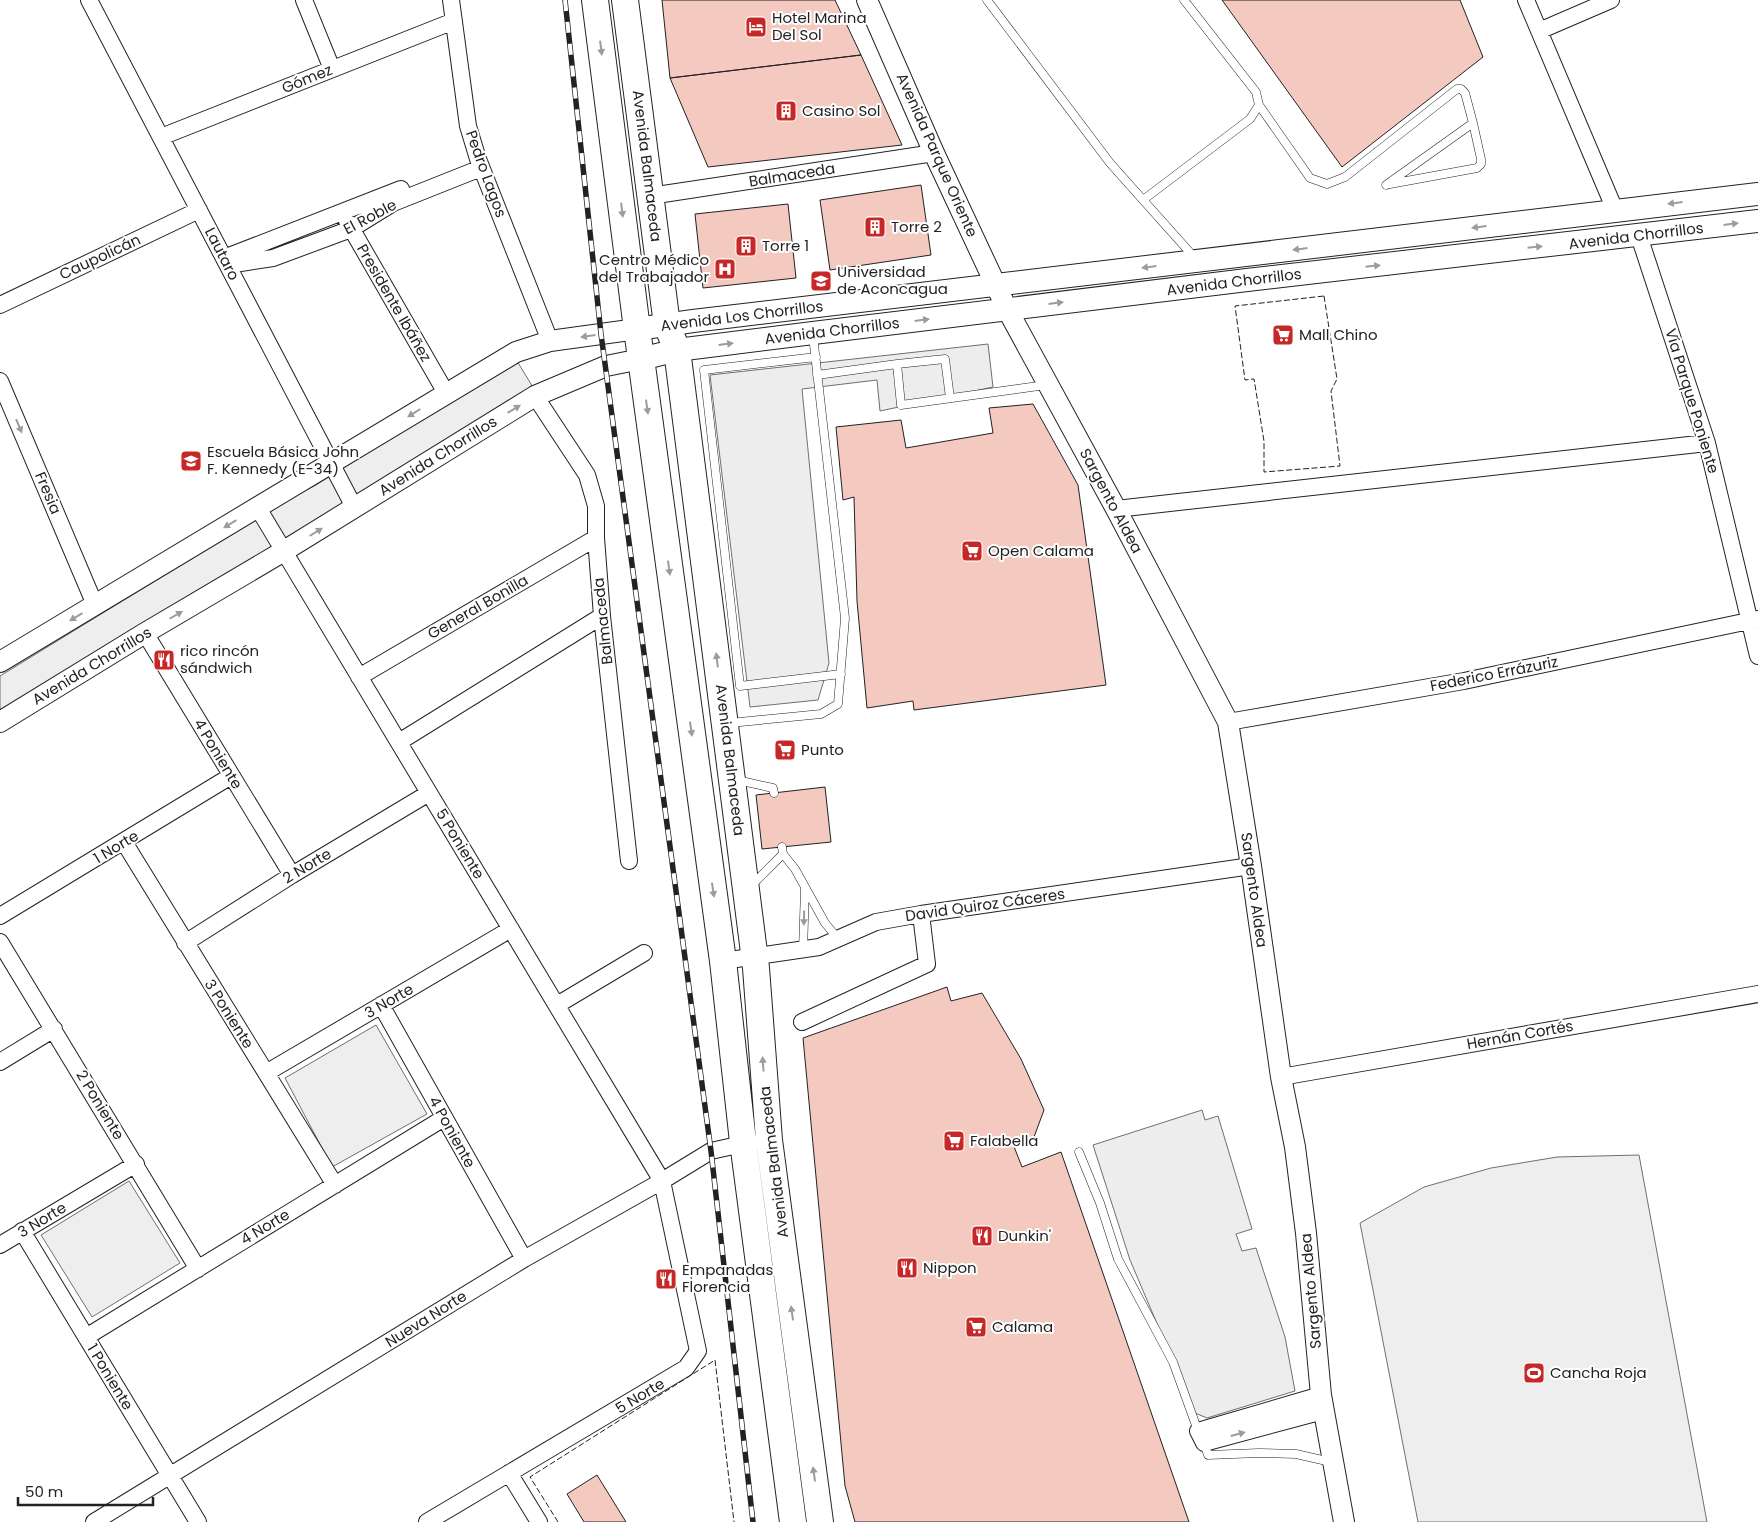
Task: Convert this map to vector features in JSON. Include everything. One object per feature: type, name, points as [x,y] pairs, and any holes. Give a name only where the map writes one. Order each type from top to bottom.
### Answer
[{"type":"main road","name":"Avenida Balmaceda","points":[[595,0],[637,329],[723,961],[743,1142],[793,1522]]},
{"type":"main road","name":"Avenida Balmaceda","points":[[626,0],[667,324],[677,350],[755,956],[769,1140],[820,1522]]},
{"type":"main road","name":"Avenida Chorrillos","points":[[996,285],[1758,194]]},
{"type":"main road","name":"Avenida Chorrillos","points":[[641,359],[677,350],[1007,309],[1758,221]]},
{"type":"main road","points":[[1334,244],[1336,270]]},
{"type":"main road","name":"Avenida Los Chorrillos","points":[[637,329],[996,285]]},
{"type":"street","name":"Lautaro","points":[[89,0],[354,507]]},
{"type":"street","points":[[304,0],[332,69]]},
{"type":"street","name":"Pedro Lagos","points":[[451,0],[468,126],[479,163],[550,341]]},
{"type":"street","name":"Avenida Parque Oriente","points":[[867,0],[934,153],[1007,309]]},
{"type":"street","points":[[1526,0],[1615,210]]},
{"type":"street","points":[[1539,31],[1611,0]]},
{"type":"street","name":"Gómez","points":[[161,137],[454,21]]},
{"type":"street","name":"Balmaceda","points":[[650,196],[934,153]]},
{"type":"street","name":"El Roble","points":[[226,261],[342,212],[479,163]]},
{"type":"street","name":"El Roble","points":[[226,261],[273,258],[351,229],[393,203],[479,163]]},
{"type":"street","name":"Caupolicán","points":[[0,305],[199,210]]},
{"type":"street","name":"Presidente Ibáñez","points":[[342,212],[446,393]]},
{"type":"street","name":"Vía Parque Poniente","points":[[1639,236],[1707,443],[1754,620],[1758,656]]},
{"type":"street","name":"Sargento Aldea","points":[[1007,309],[1116,509],[1228,722],[1281,1077],[1295,1147],[1307,1242],[1322,1403],[1344,1522]]},
{"type":"street","points":[[0,662],[516,352],[550,341],[637,329]]},
{"type":"street","name":"Avenida Chorrillos","points":[[0,722],[284,551],[535,396],[606,366],[641,359]]},
{"type":"street","name":"Fresia","points":[[0,381],[95,605]]},
{"type":"street","name":"Balmaceda","points":[[535,396],[587,475],[596,506],[596,538],[602,616],[629,861]]},
{"type":"street","points":[[1116,509],[1707,443]]},
{"type":"street","name":"5 Poniente","points":[[258,508],[662,1181]]},
{"type":"street","name":"General Bonilla","points":[[360,677],[596,538]]},
{"type":"street","points":[[399,742],[602,616]]},
{"type":"street","name":"Federico Errázuriz","points":[[1228,722],[1464,681],[1754,620]]},
{"type":"street","name":"4 Poniente","points":[[145,633],[292,875]]},
{"type":"street","name":"1 Norte","points":[[0,916],[231,776]]},
{"type":"street","name":"2 Norte","points":[[185,942],[429,793]]},
{"type":"street","name":"3 Poniente","points":[[124,842],[335,1185]]},
{"type":"street","name":"David Quiroz Cáceres","points":[[723,961],[818,948],[876,922],[1251,866]]},
{"type":"street","points":[[802,1022],[927,964],[921,914]]},
{"type":"street","name":"3 Norte","points":[[266,1073],[511,929]]},
{"type":"street","name":"2 Poniente","points":[[0,942],[198,1268]]},
{"type":"street","points":[[557,1005],[644,952]]},
{"type":"street","name":"Hernán Cortés","points":[[1281,1077],[1758,994]]},
{"type":"street","name":"4 Poniente","points":[[382,1006],[524,1259]]},
{"type":"street","points":[[0,1062],[54,1029]]},
{"type":"street","name":"4 Norte","points":[[86,1336],[444,1118]]},
{"type":"street","name":"Nueva Norte","points":[[94,1522],[524,1259],[711,1151],[743,1142],[769,1140]]},
{"type":"street","name":"3 Norte","points":[[0,1245],[136,1164]]},
{"type":"street","name":"5 Norte","points":[[427,1522],[686,1368],[698,1351],[662,1181]]},
{"type":"street","name":"1 Poniente","points":[[22,1231],[198,1522]]},
{"type":"street","points":[[1201,1437],[1322,1403]]},
{"type":"street","points":[[509,1473],[539,1522]]},
{"type":"lane","points":[[987,0],[1110,163],[1198,261]]},
{"type":"lane","points":[[1184,0],[1256,92],[1259,105],[1310,178],[1327,184],[1345,177],[1457,89],[1461,89],[1465,93],[1474,123],[1482,159],[1481,164],[1477,168],[1386,185],[1474,123]]},
{"type":"lane","points":[[1143,200],[1250,119],[1259,105]]},
{"type":"lane","points":[[725,724],[821,714],[838,704],[845,618],[813,333]]},
{"type":"lane","points":[[816,357],[704,370],[740,686],[841,674]]},
{"type":"lane","points":[[817,375],[946,359],[950,398]]},
{"type":"lane","points":[[897,364],[901,405],[1048,384]]},
{"type":"lane","points":[[732,779],[773,788],[774,793]]},
{"type":"lane","points":[[746,890],[783,851],[806,886],[825,923],[838,940]]},
{"type":"lane","points":[[803,950],[806,886]]},
{"type":"lane","points":[[1079,1152],[1100,1203],[1118,1259],[1173,1362],[1208,1455],[1296,1454],[1332,1463]]},
{"type":"shaded area","points":[[988,344],[993,387],[880,411],[877,380],[802,389],[829,663],[818,700],[750,707],[710,375]]},
{"type":"shaded area","points":[[517,361],[534,389],[0,710],[0,676]]},
{"type":"shaded area","points":[[376,1025],[427,1114],[332,1167],[285,1078]]},
{"type":"shaded area","points":[[1202,1110],[1205,1120],[1218,1116],[1252,1229],[1236,1234],[1242,1251],[1256,1248],[1285,1337],[1295,1391],[1207,1418],[1195,1413],[1130,1260],[1093,1145]]},
{"type":"shaded area","name":"Cancha Roja","points":[[1639,1155],[1707,1522],[1418,1522],[1360,1223],[1424,1187],[1491,1168],[1557,1157]]},
{"type":"shaded area","points":[[129,1181],[180,1263],[92,1317],[41,1235]]},
{"type":"building","name":"Hotel Marina Del Sol","points":[[662,0],[835,0],[861,55],[670,78]]},
{"type":"building","points":[[1222,0],[1460,0],[1483,57],[1342,167]]},
{"type":"building","name":"Casino Sol","points":[[861,55],[902,145],[708,167],[670,78]]},
{"type":"building","name":"Torre 2","points":[[921,185],[931,255],[830,270],[820,200]]},
{"type":"building","name":"Torre 1","points":[[788,204],[796,278],[703,288],[695,214]]},
{"type":"building","name":"Open Calama","points":[[1033,404],[1078,485],[1106,685],[914,710],[913,701],[867,708],[857,601],[854,497],[843,500],[836,427],[901,420],[906,448],[993,433],[989,408]]},
{"type":"building","points":[[825,787],[831,842],[762,849],[756,795]]},
{"type":"building","name":"Calama","points":[[947,987],[951,1001],[982,993],[1021,1059],[1044,1110],[1034,1137],[1013,1144],[1022,1167],[1061,1152],[1189,1522],[855,1522],[845,1486],[803,1038]]},
{"type":"building","points":[[597,1475],[626,1522],[584,1522],[567,1494]]},
{"type":"railway","points":[[565,0],[601,334],[711,1151],[753,1522]]},
{"type":"fence","points":[[1324,296],[1337,379],[1331,391],[1340,466],[1264,472],[1264,441],[1254,379],[1245,380],[1235,306],[1324,296]]},
{"type":"fence","points":[[558,1522],[530,1477],[715,1360],[734,1522]]},
{"type":"place","name":"Hotel Marina Del Sol","points":[[756,27]]},
{"type":"place","name":"Casino Sol","points":[[786,111]]},
{"type":"place","name":"Torre 2","points":[[875,227]]},
{"type":"place","name":"Torre 1","points":[[746,246]]},
{"type":"place","name":"Centro Médico del Trabajador","points":[[725,269]]},
{"type":"place","name":"Universidad de Aconcagua","points":[[821,281]]},
{"type":"place","name":"Mall Chino","points":[[1283,335]]},
{"type":"place","name":"Escuela Básica John F. Kennedy (E-34)","points":[[191,461]]},
{"type":"place","name":"Open Calama","points":[[972,551]]},
{"type":"place","name":"rico rincón sándwich","points":[[164,660]]},
{"type":"place","name":"Punto","points":[[785,750]]},
{"type":"place","name":"Falabella","points":[[954,1141]]},
{"type":"place","name":"Dunkin'","points":[[982,1236]]},
{"type":"place","name":"Nippon","points":[[907,1268]]},
{"type":"place","name":"Empanadas Florencia","points":[[666,1279]]},
{"type":"place","name":"Calama","points":[[976,1327]]},
{"type":"place","name":"Cancha Roja","points":[[1534,1373]]}]
